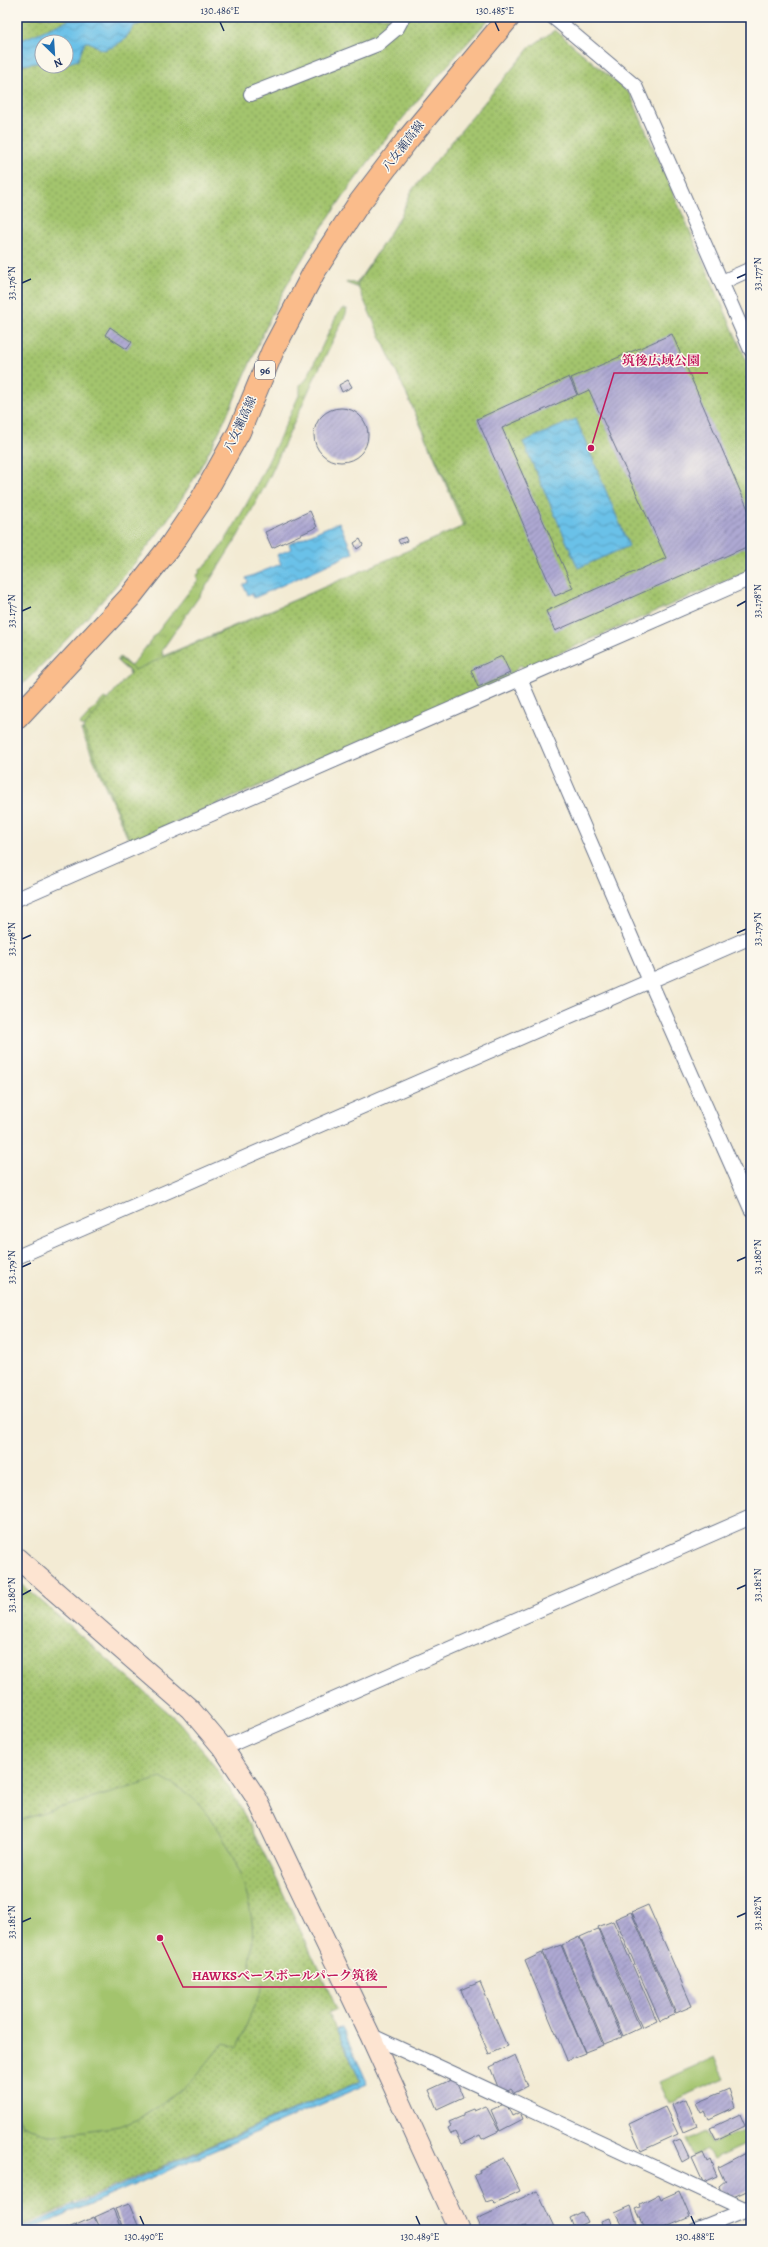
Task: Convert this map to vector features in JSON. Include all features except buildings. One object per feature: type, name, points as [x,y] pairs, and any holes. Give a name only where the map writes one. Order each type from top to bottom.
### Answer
[{"type":"main road","name":"八女瀬高線","points":[[17,718],[130,597],[171,545],[200,502],[239,432],[273,350],[318,265],[357,206],[403,145],[509,17]]},
{"type":"street","points":[[251,94],[378,44],[397,28],[403,17]]},
{"type":"street","points":[[553,17],[635,86],[751,350]]},
{"type":"street","points":[[722,282],[751,269]]},
{"type":"street","points":[[17,899],[751,578]]},
{"type":"street","points":[[520,679],[650,981],[751,1209]]},
{"type":"street","points":[[17,1257],[751,937]]},
{"type":"street","points":[[223,1748],[751,1517]]},
{"type":"street","points":[[17,1558],[190,1709],[223,1748],[256,1799],[370,2035],[459,2230]]},
{"type":"street","points":[[370,2035],[749,2209]]},
{"type":"street","points":[[696,2230],[749,2209]]},
{"type":"green space","points":[[17,17],[491,17],[435,80],[381,145],[331,213],[308,249],[275,307],[232,405],[213,445],[192,483],[162,527],[124,576],[61,645],[17,690]]},
{"type":"green space","points":[[555,30],[630,94],[751,371],[751,570],[525,668],[520,665],[511,676],[131,842],[83,728],[131,672],[118,662],[120,659],[135,670],[466,525],[357,285],[401,215],[412,190],[530,47]]},
{"type":"green space","points":[[415,198],[474,526],[137,679],[117,661],[120,657],[130,666],[132,665],[198,580],[196,575],[199,574],[200,569],[212,558],[226,540],[269,460],[300,393],[300,385],[306,380],[338,313],[343,309],[347,309],[346,314],[314,379],[269,478],[238,536],[207,585],[162,650],[163,656],[464,528],[426,437],[359,288],[346,283],[347,281],[356,284]]},
{"type":"green space","points":[[104,698],[118,705],[85,727],[79,725]]},
{"type":"green space","points":[[81,730],[84,730],[135,830],[128,839]]},
{"type":"green space","points":[[17,1580],[178,1721],[209,1758],[235,1797],[271,1867],[337,2009],[328,2013],[361,2081],[17,2228]]},
{"type":"green space","points":[[161,1778],[182,1790],[197,1802],[209,1815],[228,1848],[243,1883],[251,1915],[252,1939],[248,1979],[263,1985],[237,2048],[224,2042],[197,2075],[183,2089],[138,2119],[120,2126],[48,2136],[23,2125],[17,2116],[17,1821]]},
{"type":"green space","points":[[715,2057],[725,2078],[669,2103],[659,2082]]},
{"type":"green space","points":[[748,2128],[751,2141],[713,2159],[707,2149],[693,2155],[686,2140],[705,2131],[711,2144]]},
{"type":"water","points":[[90,17],[160,17],[134,26],[125,39],[113,47],[103,50],[89,42],[85,42],[78,60],[74,61],[74,34],[36,34],[69,20],[88,20]]},
{"type":"water","points":[[34,35],[34,63],[17,66],[17,42]]},
{"type":"water","points":[[576,419],[629,546],[578,568],[523,442]]},
{"type":"water","points":[[339,522],[353,553],[254,598],[252,593],[248,595],[243,585],[248,582],[246,578],[281,564],[277,555],[291,549],[289,544]]},
{"type":"water","points":[[342,2028],[368,2084],[30,2230],[18,2230],[361,2081],[336,2029]]},
{"type":"place","name":"筑後広域公園","points":[[591,448]]},
{"type":"place","name":"HAWKSベースボールパーク筑後","points":[[160,1938]]}]
